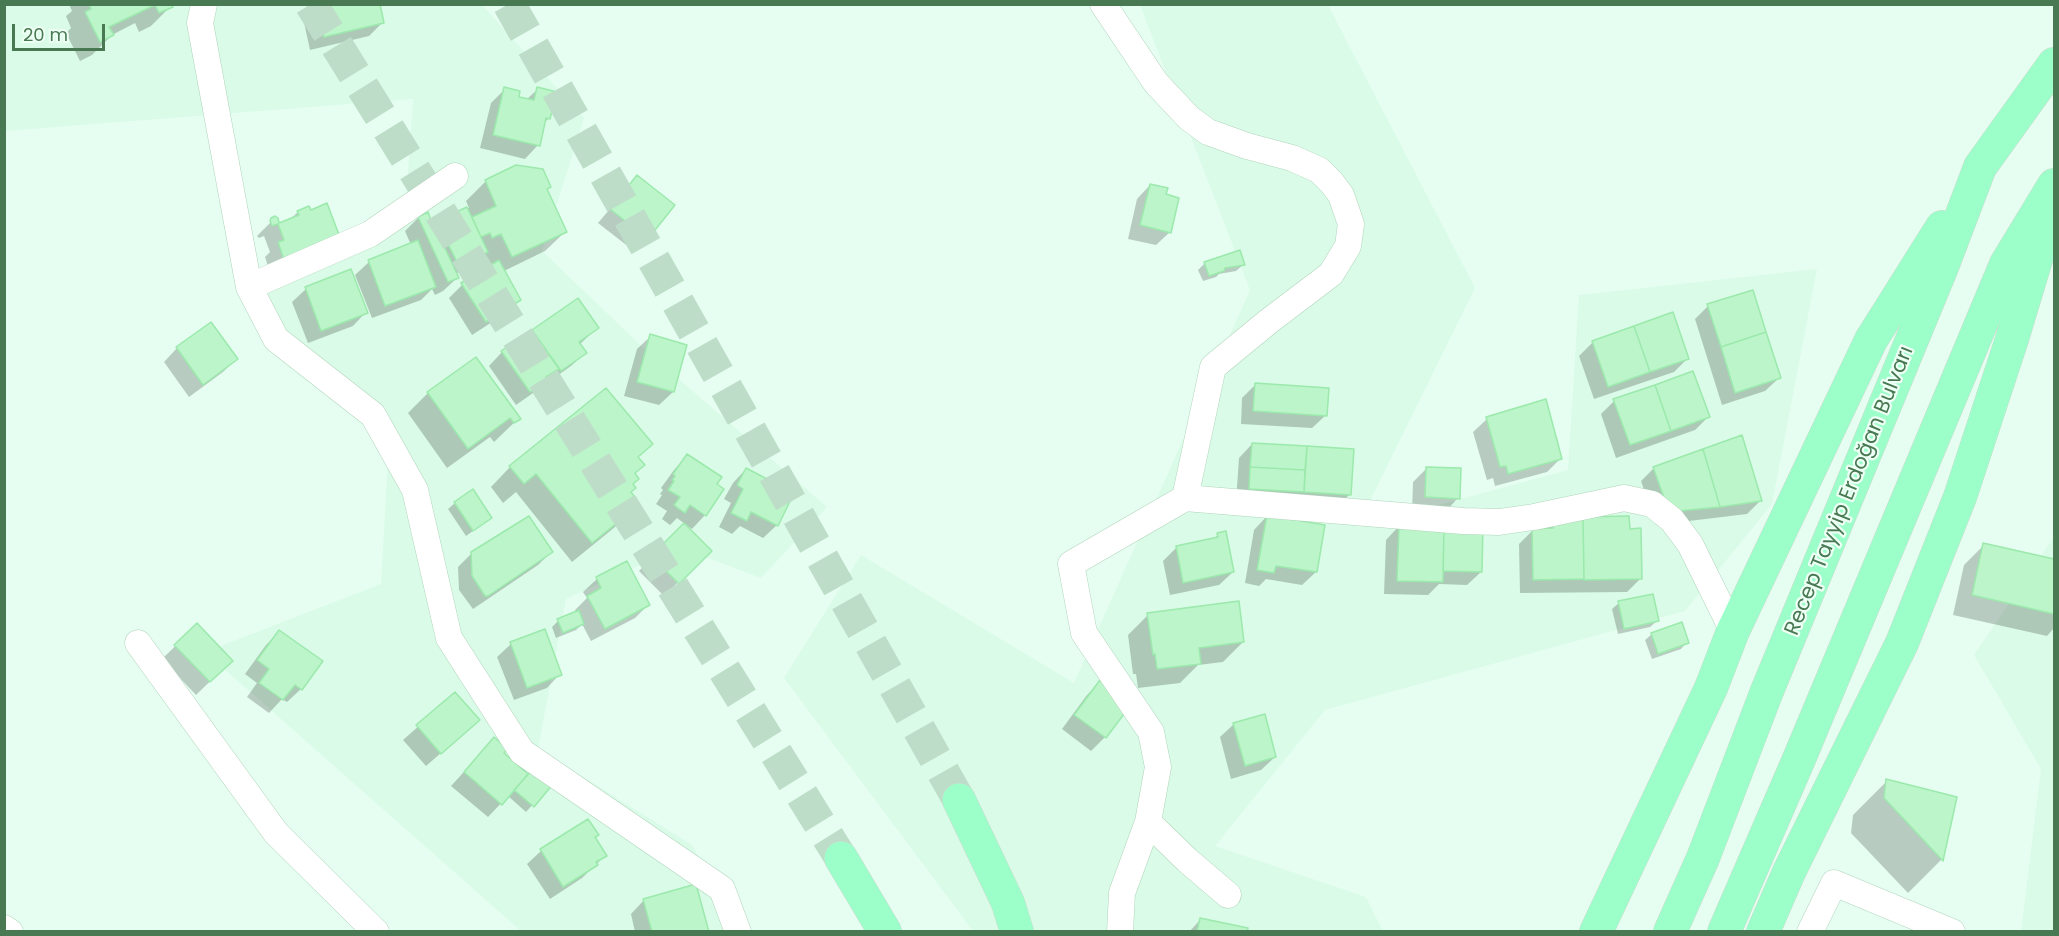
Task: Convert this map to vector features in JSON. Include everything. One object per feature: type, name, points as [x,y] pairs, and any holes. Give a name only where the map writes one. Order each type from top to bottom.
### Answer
[{"type":"main road","name":"Recep Tayyip Erdoğan Bulvarı","points":[[1670,932],[1703,858],[1767,691],[1942,267],[1980,167],[2055,64]]},
{"type":"main road","points":[[1596,932],[1711,688],[1733,631],[1871,340],[1980,167]]},
{"type":"main road","points":[[1725,932],[1935,438],[2006,264],[2055,185]]},
{"type":"main road","points":[[1763,932],[1789,872],[1906,633],[1960,497],[2055,199]]},
{"type":"main road","points":[[959,800],[1008,903],[1017,932]]},
{"type":"main road","points":[[841,858],[885,932]]},
{"type":"street","points":[[204,4],[200,23],[249,287],[276,339],[373,416],[415,490],[449,638],[522,752],[723,889],[738,932]]},
{"type":"street","points":[[1103,4],[1156,84],[1189,118],[1208,132],[1247,146],[1292,158],[1318,170],[1341,195],[1351,224],[1348,246],[1331,274],[1213,367],[1185,498]]},
{"type":"street","points":[[249,287],[370,234],[455,176]]},
{"type":"street","points":[[1120,932],[1122,894],[1148,822],[1158,767],[1151,732],[1084,633],[1071,564],[1185,498],[1499,522],[1624,498],[1652,504],[1672,520],[1690,544],[1733,631]]},
{"type":"street","points":[[138,643],[276,834],[376,932]]},
{"type":"street","points":[[1148,822],[1228,896]]},
{"type":"street","points":[[1810,932],[1834,883],[1952,932]]},
{"type":"street","points":[[4,928],[10,932]]},
{"type":"shaded area","points":[[5,5],[482,5],[584,118],[542,251],[652,356],[827,507],[761,578],[679,547],[566,599],[538,749],[692,845],[741,931],[521,931],[205,652],[381,584],[389,442],[247,294],[406,202],[413,99],[5,131]]},
{"type":"shaded area","points":[[1140,5],[1328,5],[1475,288],[1357,527],[1568,470],[1579,295],[1817,269],[1772,504],[1685,611],[1325,710],[1215,846],[1366,897],[1383,931],[973,931],[784,678],[861,555],[1074,683],[1250,290]]},
{"type":"shaded area","points":[[2054,537],[2054,931],[2021,931],[2041,769],[1974,655]]},
{"type":"building","points":[[89,4],[172,4],[173,7],[159,13],[155,5],[109,27],[114,35],[100,42],[85,12],[91,9]]},
{"type":"building","points":[[316,4],[380,4],[384,23],[324,37]]},
{"type":"building","points":[[504,87],[520,91],[519,97],[534,100],[537,87],[557,92],[550,119],[546,118],[540,146],[493,135]]},
{"type":"building","points":[[516,165],[543,169],[551,187],[547,189],[567,232],[512,257],[501,234],[492,238],[490,233],[481,237],[472,217],[496,206],[485,180]]},
{"type":"building","points":[[637,175],[675,205],[648,239],[610,209]]},
{"type":"building","points":[[1150,184],[1168,188],[1166,194],[1179,198],[1171,233],[1140,225]]},
{"type":"building","points":[[327,203],[341,240],[285,263],[278,242],[284,240],[278,224],[272,226],[271,218],[275,216],[279,223],[299,215],[297,211],[309,206],[311,210]]},
{"type":"building","points":[[467,207],[488,252],[459,266],[447,242],[443,244],[459,278],[448,282],[418,217],[428,212],[432,223]]},
{"type":"building","points":[[418,240],[436,287],[385,306],[368,260]]},
{"type":"building","points":[[1240,250],[1245,265],[1225,268],[1224,271],[1209,276],[1204,262]]},
{"type":"building","points":[[499,260],[521,300],[486,322],[461,283]]},
{"type":"building","points":[[351,269],[368,313],[321,331],[305,287]]},
{"type":"building","points":[[1753,290],[1766,332],[1721,347],[1707,304]]},
{"type":"building","points":[[578,298],[599,328],[579,342],[587,353],[561,371],[532,330]]},
{"type":"building","points":[[1673,312],[1689,359],[1650,372],[1634,326]]},
{"type":"building","points":[[211,322],[238,359],[203,385],[176,347]]},
{"type":"building","points":[[1634,326],[1650,372],[1608,387],[1592,341]]},
{"type":"building","points":[[532,330],[559,369],[546,377],[548,380],[530,392],[501,351]]},
{"type":"building","points":[[1766,332],[1781,378],[1735,393],[1721,347]]},
{"type":"building","points":[[650,334],[687,345],[674,392],[637,382]]},
{"type":"building","points":[[476,357],[521,419],[514,423],[510,418],[468,449],[427,392]]},
{"type":"building","points":[[1693,371],[1710,417],[1671,431],[1655,385]]},
{"type":"building","points":[[1255,383],[1329,388],[1327,416],[1253,411]]},
{"type":"building","points":[[1655,385],[1671,431],[1630,445],[1613,399]]},
{"type":"building","points":[[606,388],[653,444],[638,457],[645,465],[635,473],[639,479],[633,484],[636,488],[631,492],[634,496],[630,499],[637,507],[592,543],[536,474],[524,484],[509,466]]},
{"type":"building","points":[[1546,399],[1562,459],[1508,474],[1506,466],[1500,467],[1486,417]]},
{"type":"building","points":[[1742,435],[1762,501],[1720,507],[1703,449]]},
{"type":"building","points":[[1252,443],[1307,446],[1305,470],[1250,467]]},
{"type":"building","points":[[1307,446],[1354,449],[1351,495],[1304,492]]},
{"type":"building","points":[[1703,449],[1720,507],[1669,512],[1653,467]]},
{"type":"building","points":[[687,454],[722,477],[717,484],[724,489],[706,516],[690,505],[685,513],[679,509],[674,505],[680,497],[668,490],[674,481],[672,480],[675,476],[673,474]]},
{"type":"building","points":[[1250,467],[1305,470],[1304,492],[1249,489]]},
{"type":"building","points":[[1426,467],[1461,468],[1460,499],[1425,497]]},
{"type":"building","points":[[746,468],[794,493],[778,526],[751,512],[747,521],[731,513],[743,489],[737,485]]},
{"type":"building","points":[[473,489],[492,518],[473,531],[454,502]]},
{"type":"building","points":[[1267,515],[1325,525],[1317,572],[1276,566],[1274,573],[1257,570]]},
{"type":"building","points":[[529,516],[553,552],[485,596],[472,576],[471,552]]},
{"type":"building","points":[[1629,516],[1630,529],[1641,528],[1642,579],[1584,580],[1583,517]]},
{"type":"building","points":[[1553,517],[1583,517],[1584,579],[1533,580],[1532,529],[1553,528]]},
{"type":"building","points":[[684,523],[712,551],[679,584],[651,556]]},
{"type":"building","points":[[1399,525],[1444,525],[1443,582],[1397,581]]},
{"type":"building","points":[[1444,525],[1483,526],[1482,572],[1443,571]]},
{"type":"building","points":[[1226,531],[1234,572],[1183,583],[1176,546],[1218,537],[1217,533]]},
{"type":"building","points":[[1983,543],[2054,559],[2054,614],[1972,595]]},
{"type":"building","points":[[627,561],[650,605],[605,629],[587,596],[601,588],[596,577]]},
{"type":"building","points":[[1653,594],[1659,621],[1624,629],[1618,601]]},
{"type":"building","points":[[1239,601],[1244,642],[1199,648],[1201,664],[1157,669],[1147,613]]},
{"type":"building","points":[[579,610],[584,624],[563,633],[557,619]]},
{"type":"building","points":[[1682,622],[1689,643],[1658,654],[1651,633]]},
{"type":"building","points":[[197,623],[233,661],[210,682],[174,645]]},
{"type":"building","points":[[545,629],[562,675],[527,688],[510,642]]},
{"type":"building","points":[[279,630],[323,661],[302,690],[295,685],[283,700],[259,683],[269,669],[257,660]]},
{"type":"building","points":[[1100,680],[1126,699],[1127,710],[1106,738],[1074,715]]},
{"type":"building","points":[[455,692],[480,720],[441,754],[416,725]]},
{"type":"building","points":[[1265,714],[1276,757],[1245,766],[1233,723]]},
{"type":"building","points":[[494,737],[508,749],[504,753],[528,774],[502,805],[464,772]]},
{"type":"building","points":[[534,768],[553,784],[534,807],[514,790]]},
{"type":"building","points":[[1886,779],[1957,797],[1943,861],[1884,798]]},
{"type":"building","points":[[588,819],[599,835],[595,837],[607,856],[596,862],[598,865],[563,887],[540,849]]},
{"type":"building","points":[[696,884],[709,932],[652,932],[643,899]]},
{"type":"building","points":[[1200,918],[1248,928],[1247,932],[1197,932]]},
{"type":"tunnel","points":[[311,4],[841,858]]},
{"type":"tunnel","points":[[509,4],[959,800]]}]
